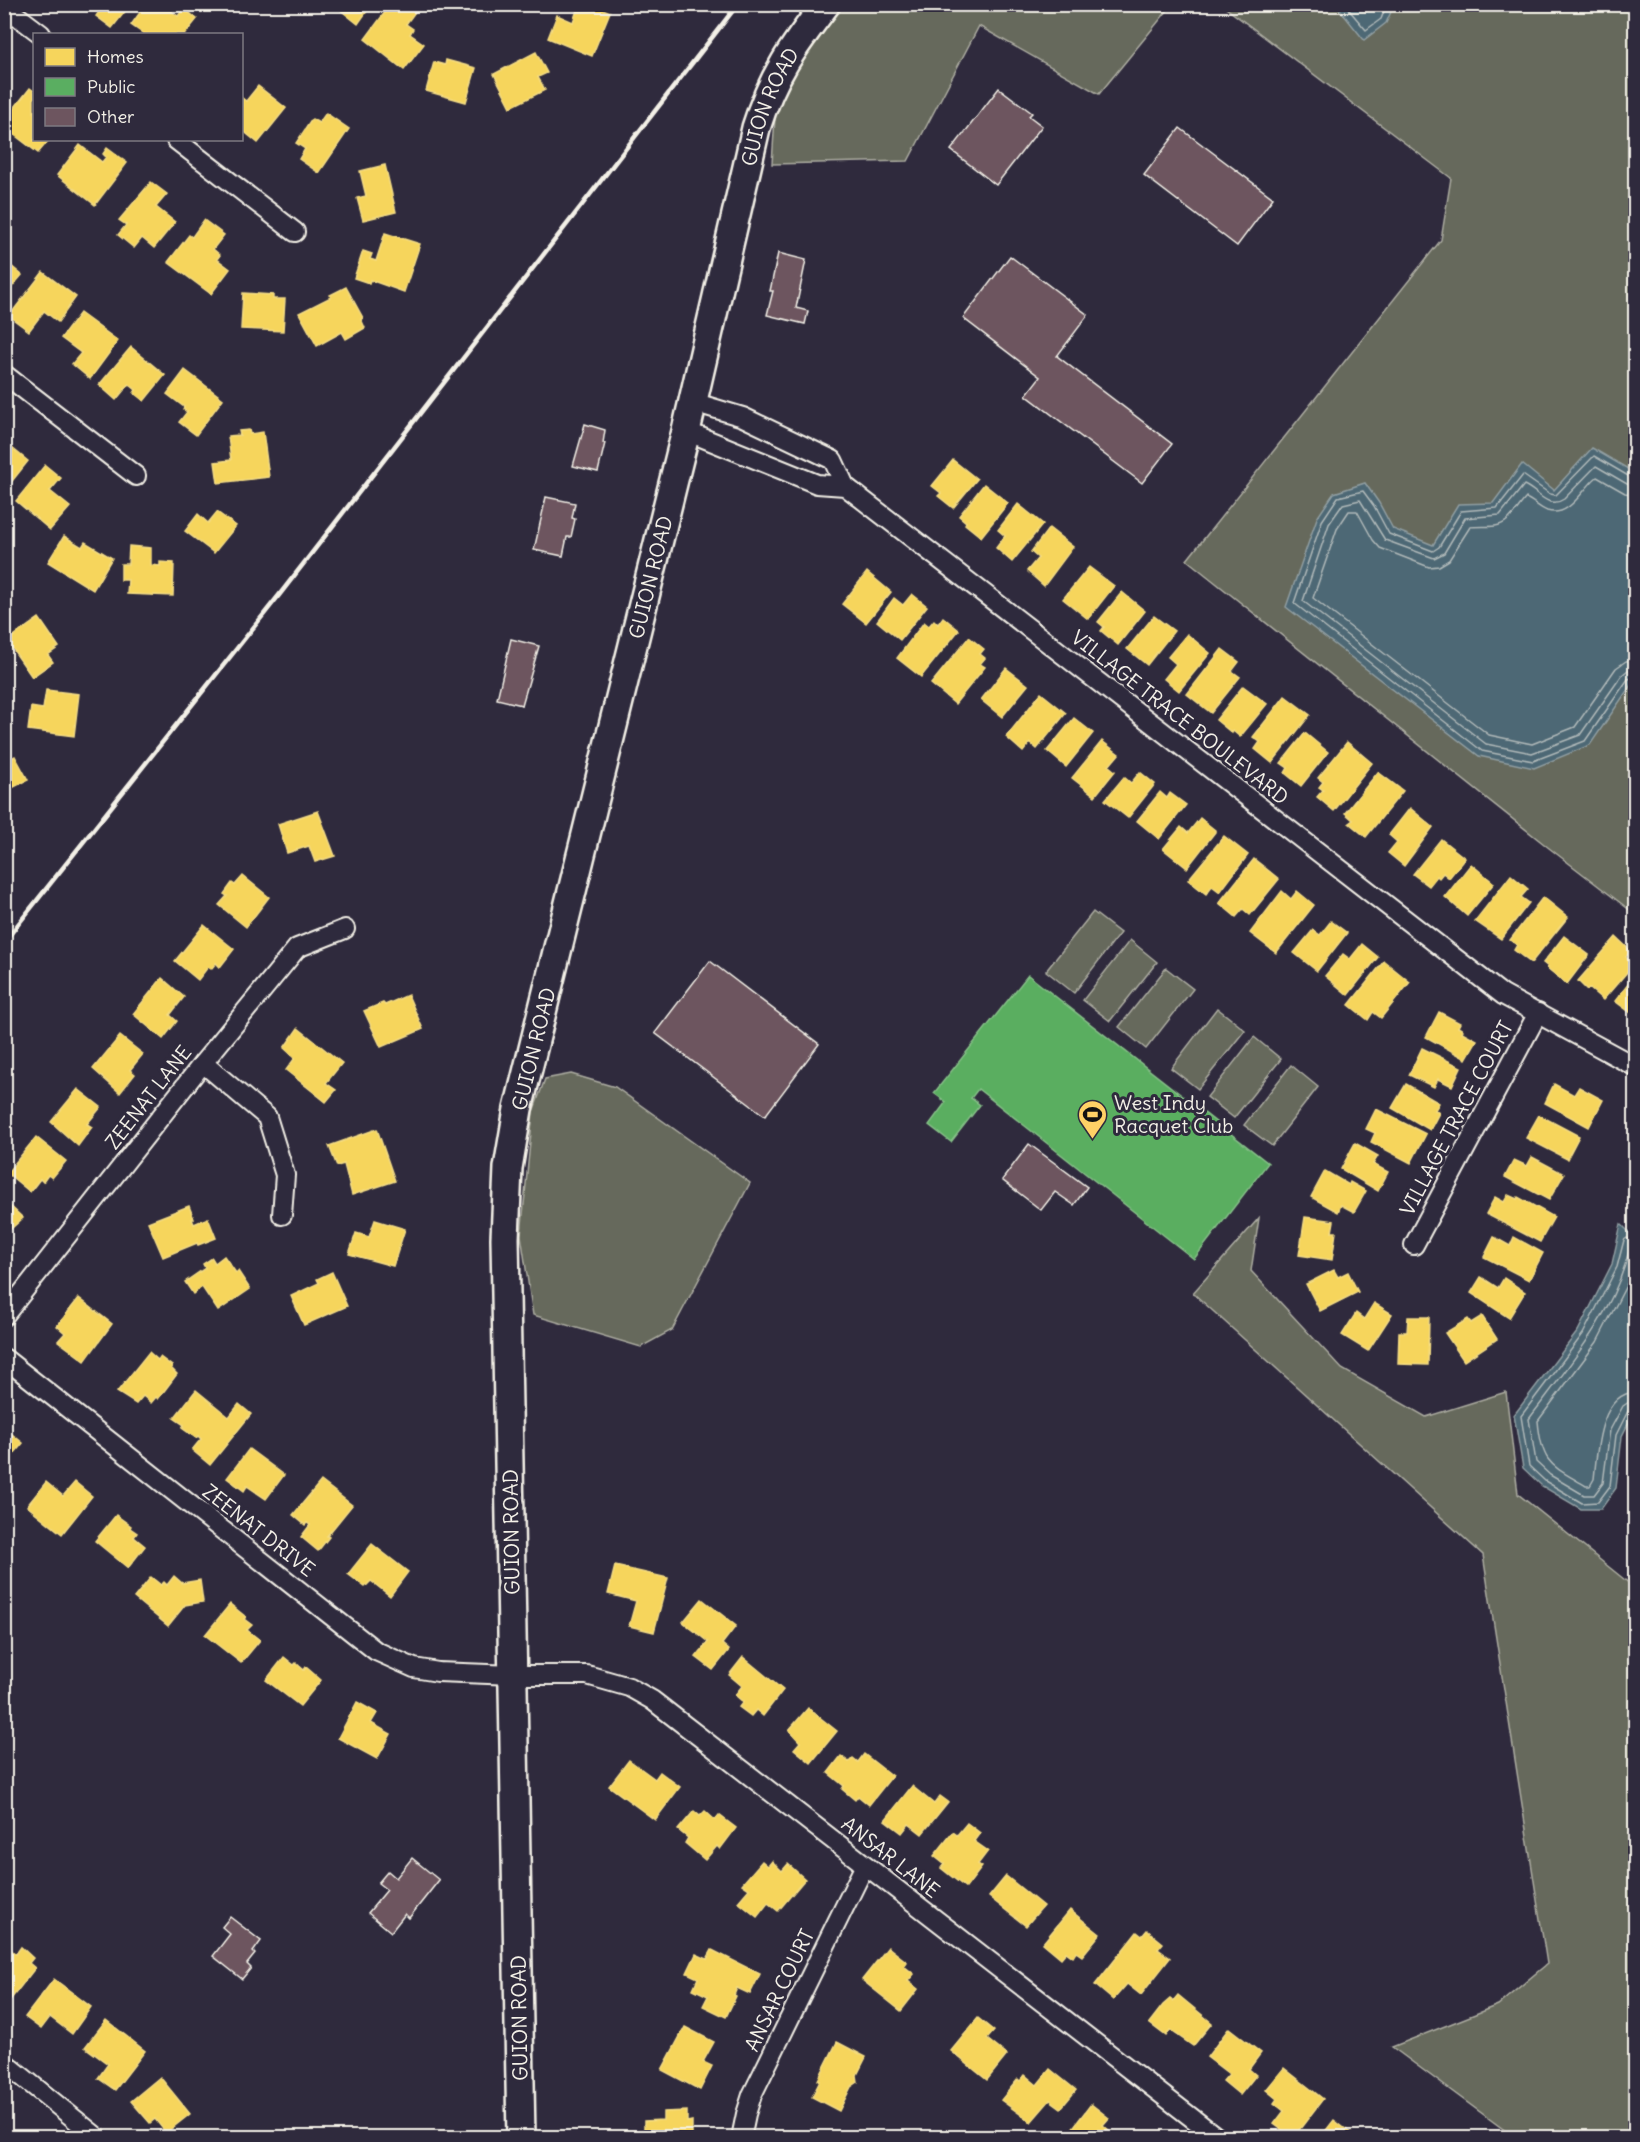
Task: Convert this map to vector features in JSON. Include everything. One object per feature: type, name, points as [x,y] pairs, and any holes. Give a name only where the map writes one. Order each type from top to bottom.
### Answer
[{"type":"street","name":"GUION ROAD","points":[[521,2138],[505,1238],[506,1188],[511,1139],[686,431],[762,108],[787,55],[826,4]]},
{"type":"street","points":[[4,6],[40,33]]},
{"type":"street","points":[[177,141],[295,232]]},
{"type":"street","points":[[4,374],[136,476]]},
{"type":"street","points":[[686,431],[817,484],[845,486],[833,459],[743,417],[693,402]]},
{"type":"street","name":"VILLAGE TRACE BOULEVARD","points":[[845,486],[1503,995],[1635,1066]]},
{"type":"street","name":"ZEENAT LANE","points":[[4,1316],[203,1063],[297,948],[345,929]]},
{"type":"street","name":"VILLAGE TRACE COURT","points":[[1414,1245],[1538,1013]]},
{"type":"street","points":[[203,1063],[267,1117],[285,1175],[282,1215]]},
{"type":"street","name":"ZEENAT DRIVE","points":[[4,1358],[376,1651],[401,1664],[421,1669],[513,1675]]},
{"type":"street","name":"ANSAR LANE","points":[[513,1675],[587,1675],[629,1687],[652,1700],[1218,2138]]},
{"type":"street","name":"ANSAR COURT","points":[[741,2138],[752,2095],[865,1865]]},
{"type":"street","points":[[4,2062],[98,2138]]},
{"type":"green space","points":[[826,5],[1172,5],[1099,94],[979,26],[908,161],[772,164],[778,71]]},
{"type":"green space","points":[[1222,5],[1635,5],[1635,914],[1187,560],[1441,240],[1451,178]]},
{"type":"green space","points":[[1093,912],[1120,933],[1074,993],[1046,971]]},
{"type":"green space","points":[[1130,940],[1157,962],[1110,1021],[1083,1000]]},
{"type":"green space","points":[[1166,968],[1193,989],[1146,1049],[1119,1027]]},
{"type":"green space","points":[[1217,1008],[1245,1030],[1198,1089],[1171,1068]]},
{"type":"green space","points":[[1254,1037],[1281,1059],[1234,1118],[1207,1097]]},
{"type":"green space","points":[[1291,1065],[1318,1087],[1272,1146],[1244,1125]]},
{"type":"green space","points":[[571,1074],[615,1087],[750,1183],[672,1330],[641,1347],[533,1315],[521,1235],[533,1112],[545,1079]]},
{"type":"green space","points":[[1259,1218],[1251,1271],[1342,1369],[1426,1417],[1506,1392],[1518,1494],[1635,1588],[1635,2137],[1514,2137],[1392,2047],[1498,2005],[1547,1964],[1483,1555],[1193,1293]]},
{"type":"water","points":[[1336,5],[1394,5],[1386,23],[1364,40]]},
{"type":"water","points":[[1592,448],[1635,473],[1635,679],[1590,745],[1534,768],[1479,756],[1286,607],[1317,518],[1334,493],[1365,483],[1393,529],[1433,545],[1458,504],[1493,503],[1522,464],[1554,490]]},
{"type":"water","points":[[1621,1224],[1635,1238],[1635,1410],[1622,1436],[1616,1488],[1601,1509],[1581,1509],[1542,1486],[1523,1468],[1514,1415],[1578,1331],[1612,1264]]},
{"type":"building: Homes","points":[[101,4],[131,4],[112,28],[96,16],[103,6]]},
{"type":"building: Homes","points":[[146,4],[162,4],[178,16],[184,8],[197,19],[186,33],[143,33],[131,25]]},
{"type":"building: Homes","points":[[333,4],[372,4],[358,24]]},
{"type":"building: Homes","points":[[391,4],[405,4],[415,12],[406,24],[413,29],[410,34],[424,44],[404,70],[365,39]]},
{"type":"building: Homes","points":[[579,4],[590,4],[610,12],[592,56],[548,38],[557,15],[573,22]]},
{"type":"building: Homes","points":[[536,52],[547,73],[538,77],[545,90],[511,107],[494,74]]},
{"type":"building: Homes","points":[[446,60],[476,68],[466,102],[426,91],[434,62],[445,65]]},
{"type":"building: Homes","points":[[258,86],[286,108],[258,143],[243,131],[243,99],[246,101]]},
{"type":"building: Homes","points":[[30,88],[33,90],[33,141],[48,141],[38,153],[4,127],[4,121]]},
{"type":"building: Homes","points":[[326,113],[349,129],[319,173],[299,159],[305,149],[296,143],[312,119],[319,123]]},
{"type":"building: Homes","points":[[80,145],[102,162],[106,157],[103,154],[107,148],[127,163],[95,205],[57,175]]},
{"type":"building: Homes","points":[[385,165],[396,212],[363,220],[357,198],[366,196],[360,171]]},
{"type":"building: Homes","points":[[151,182],[167,194],[156,207],[175,222],[154,248],[142,238],[134,248],[118,235],[126,225],[119,220]]},
{"type":"building: Homes","points":[[204,220],[224,235],[213,249],[220,255],[217,259],[230,269],[211,294],[168,262],[189,235],[192,237]]},
{"type":"building: Homes","points":[[385,233],[420,244],[404,292],[370,280],[369,283],[354,278],[363,251],[372,254],[370,259],[376,261]]},
{"type":"building: Homes","points":[[4,260],[22,275],[4,296]]},
{"type":"building: Homes","points":[[43,272],[76,297],[58,322],[44,311],[29,331],[9,316]]},
{"type":"building: Homes","points":[[346,287],[363,318],[361,319],[365,328],[346,339],[342,332],[317,346],[299,313]]},
{"type":"building: Homes","points":[[243,293],[273,295],[273,299],[285,299],[283,331],[241,329]]},
{"type":"building: Homes","points":[[80,313],[118,341],[90,379],[72,364],[81,353],[61,338]]},
{"type":"building: Homes","points":[[131,347],[165,375],[144,401],[134,393],[136,390],[129,384],[116,400],[99,385]]},
{"type":"building: Homes","points":[[185,370],[223,399],[196,435],[179,422],[187,412],[183,409],[184,407],[167,394]]},
{"type":"building: Homes","points":[[249,430],[250,434],[263,432],[269,477],[218,483],[215,462],[231,460],[228,436],[240,435],[239,431]]},
{"type":"building: Homes","points":[[12,448],[28,461],[4,491],[4,457]]},
{"type":"building: Homes","points":[[953,460],[977,479],[953,508],[938,496],[941,493],[932,486]]},
{"type":"building: Homes","points":[[45,465],[61,478],[50,491],[70,507],[50,530],[16,501]]},
{"type":"building: Homes","points":[[984,484],[1008,503],[981,537],[959,516]]},
{"type":"building: Homes","points":[[1018,504],[1043,524],[1012,562],[996,548],[1005,536],[998,530]]},
{"type":"building: Homes","points":[[217,512],[236,526],[214,553],[185,531],[198,514],[208,523]]},
{"type":"building: Homes","points":[[1049,528],[1073,547],[1044,586],[1027,571],[1038,558],[1031,552]]},
{"type":"building: Homes","points":[[64,536],[82,547],[85,542],[112,558],[93,590],[48,562]]},
{"type":"building: Homes","points":[[129,546],[151,548],[151,565],[160,566],[160,562],[174,563],[173,596],[127,594],[128,580],[121,580],[121,564],[128,564]]},
{"type":"building: Homes","points":[[1089,567],[1114,586],[1088,619],[1063,599]]},
{"type":"building: Homes","points":[[867,572],[891,592],[866,623],[842,604]]},
{"type":"building: Homes","points":[[1122,592],[1145,611],[1118,645],[1101,631],[1104,627],[1098,622]]},
{"type":"building: Homes","points":[[912,594],[927,606],[900,640],[877,621],[894,598],[903,605]]},
{"type":"building: Homes","points":[[1154,616],[1174,631],[1147,665],[1127,649]]},
{"type":"building: Homes","points":[[943,617],[959,630],[921,677],[897,658],[924,622],[929,626],[934,620],[938,624]]},
{"type":"building: Homes","points":[[39,618],[59,647],[48,655],[53,662],[32,677],[7,641]]},
{"type":"building: Homes","points":[[1187,634],[1210,653],[1179,691],[1164,679],[1176,664],[1168,657]]},
{"type":"building: Homes","points":[[969,637],[984,649],[980,654],[985,658],[980,664],[985,667],[955,704],[931,684]]},
{"type":"building: Homes","points":[[1222,649],[1239,662],[1232,671],[1240,677],[1211,713],[1187,694]]},
{"type":"building: Homes","points":[[1006,668],[1028,685],[1002,717],[981,700]]},
{"type":"building: Homes","points":[[1243,686],[1267,704],[1240,737],[1216,720]]},
{"type":"building: Homes","points":[[46,690],[79,694],[74,736],[28,730],[31,707],[43,709]]},
{"type":"building: Homes","points":[[1041,693],[1066,713],[1037,749],[1030,743],[1023,752],[1006,737]]},
{"type":"building: Homes","points":[[1285,696],[1310,715],[1272,763],[1255,749],[1260,742],[1253,737]]},
{"type":"building: Homes","points":[[1074,718],[1093,733],[1066,767],[1047,751]]},
{"type":"building: Homes","points":[[1305,733],[1328,752],[1301,786],[1285,773],[1288,768],[1281,763]]},
{"type":"building: Homes","points":[[1102,741],[1119,754],[1109,766],[1115,771],[1095,796],[1072,778]]},
{"type":"building: Homes","points":[[1347,742],[1372,763],[1334,811],[1317,797],[1323,790],[1319,787],[1323,782],[1318,778]]},
{"type":"building: Homes","points":[[15,756],[28,780],[4,792],[4,762]]},
{"type":"building: Homes","points":[[1140,772],[1155,784],[1128,818],[1105,800],[1124,777],[1131,783]]},
{"type":"building: Homes","points":[[1378,772],[1403,791],[1366,837],[1349,823],[1353,820],[1345,813]]},
{"type":"building: Homes","points":[[1160,792],[1167,798],[1170,793],[1186,805],[1159,839],[1137,821]]},
{"type":"building: Homes","points":[[1410,808],[1433,827],[1404,866],[1388,853],[1397,842],[1389,835]]},
{"type":"building: Homes","points":[[318,811],[335,856],[315,862],[309,846],[287,853],[278,824]]},
{"type":"building: Homes","points":[[1200,818],[1215,832],[1187,868],[1163,849],[1181,827],[1188,833]]},
{"type":"building: Homes","points":[[1224,836],[1248,855],[1220,892],[1212,886],[1206,894],[1188,880]]},
{"type":"building: Homes","points":[[1441,839],[1465,858],[1449,878],[1443,873],[1439,878],[1437,876],[1429,886],[1413,874]]},
{"type":"building: Homes","points":[[1254,859],[1279,879],[1250,915],[1243,909],[1236,917],[1219,903]]},
{"type":"building: Homes","points":[[1471,864],[1494,883],[1467,916],[1445,897]]},
{"type":"building: Homes","points":[[1511,875],[1528,889],[1521,897],[1529,903],[1501,939],[1475,921]]},
{"type":"building: Homes","points":[[243,876],[269,897],[246,927],[219,905],[227,896],[224,894],[232,883],[235,885]]},
{"type":"building: Homes","points":[[1282,891],[1291,899],[1297,891],[1314,905],[1276,953],[1250,933]]},
{"type":"building: Homes","points":[[1543,897],[1568,917],[1531,963],[1514,950],[1517,945],[1510,940]]},
{"type":"building: Homes","points":[[1331,921],[1347,933],[1317,971],[1294,953],[1313,930],[1320,935]]},
{"type":"building: Homes","points":[[204,925],[234,949],[220,967],[216,963],[211,969],[208,967],[198,980],[175,961]]},
{"type":"building: Homes","points":[[1564,936],[1589,955],[1567,984],[1543,963]]},
{"type":"building: Homes","points":[[1616,937],[1631,951],[1626,957],[1634,964],[1603,1000],[1578,981]]},
{"type":"building: Homes","points":[[1362,944],[1378,957],[1348,995],[1325,976],[1343,954],[1350,959]]},
{"type":"building: Homes","points":[[1384,961],[1410,982],[1381,1018],[1373,1012],[1368,1020],[1349,1005]]},
{"type":"building: Homes","points":[[1636,974],[1636,1008],[1631,1013],[1615,1001]]},
{"type":"building: Homes","points":[[162,978],[184,997],[170,1015],[177,1021],[163,1039],[133,1014]]},
{"type":"building: Homes","points":[[408,995],[423,1029],[381,1047],[364,1011]]},
{"type":"building: Homes","points":[[1439,1012],[1460,1023],[1458,1027],[1463,1030],[1462,1032],[1477,1040],[1466,1059],[1426,1037]]},
{"type":"building: Homes","points":[[298,1028],[342,1063],[326,1083],[336,1090],[326,1102],[286,1070],[295,1058],[284,1048]]},
{"type":"building: Homes","points":[[120,1036],[143,1054],[130,1070],[135,1074],[120,1093],[93,1069]]},
{"type":"building: Homes","points":[[1422,1048],[1461,1067],[1452,1086],[1438,1079],[1434,1087],[1409,1075]]},
{"type":"building: Homes","points":[[1406,1084],[1439,1103],[1435,1110],[1439,1113],[1430,1130],[1392,1108]]},
{"type":"building: Homes","points":[[1554,1084],[1574,1095],[1579,1087],[1603,1100],[1589,1127],[1545,1103]]},
{"type":"building: Homes","points":[[78,1089],[101,1107],[87,1124],[92,1127],[78,1146],[51,1122]]},
{"type":"building: Homes","points":[[1376,1109],[1426,1134],[1411,1163],[1371,1142],[1375,1133],[1366,1129]]},
{"type":"building: Homes","points":[[1539,1115],[1579,1136],[1567,1159],[1526,1138]]},
{"type":"building: Homes","points":[[377,1129],[395,1181],[352,1195],[344,1164],[337,1166],[329,1146]]},
{"type":"building: Homes","points":[[36,1137],[66,1161],[52,1178],[48,1175],[43,1182],[40,1179],[30,1192],[7,1173]]},
{"type":"building: Homes","points":[[1355,1143],[1378,1156],[1373,1164],[1388,1172],[1378,1191],[1341,1169]]},
{"type":"building: Homes","points":[[1532,1157],[1564,1174],[1549,1200],[1505,1177],[1514,1160],[1527,1166]]},
{"type":"building: Homes","points":[[1325,1171],[1349,1185],[1350,1182],[1366,1191],[1354,1212],[1341,1205],[1338,1212],[1311,1197]]},
{"type":"building: Homes","points":[[1508,1195],[1517,1199],[1518,1197],[1554,1217],[1540,1242],[1486,1214],[1495,1197],[1504,1202]]},
{"type":"building: Homes","points":[[7,1203],[23,1218],[4,1235],[4,1204]]},
{"type":"building: Homes","points":[[189,1206],[194,1224],[208,1218],[216,1238],[163,1257],[148,1222]]},
{"type":"building: Homes","points":[[1305,1217],[1334,1221],[1332,1232],[1336,1232],[1332,1260],[1299,1255]]},
{"type":"building: Homes","points":[[375,1220],[405,1229],[393,1266],[349,1254],[356,1233],[369,1237]]},
{"type":"building: Homes","points":[[1494,1237],[1510,1246],[1514,1237],[1543,1253],[1529,1280],[1484,1257]]},
{"type":"building: Homes","points":[[224,1256],[250,1289],[218,1311],[202,1287],[193,1294],[185,1282],[205,1268],[203,1264],[212,1258],[215,1263]]},
{"type":"building: Homes","points":[[1334,1270],[1338,1277],[1348,1272],[1358,1292],[1320,1311],[1306,1284]]},
{"type":"building: Homes","points":[[332,1272],[347,1306],[304,1325],[291,1296],[319,1283],[317,1279]]},
{"type":"building: Homes","points":[[1481,1277],[1498,1288],[1504,1278],[1525,1292],[1509,1318],[1471,1293]]},
{"type":"building: Homes","points":[[79,1298],[112,1324],[85,1361],[58,1341],[65,1333],[57,1326]]},
{"type":"building: Homes","points":[[1374,1303],[1392,1314],[1368,1351],[1342,1335],[1356,1313],[1364,1319]]},
{"type":"building: Homes","points":[[1482,1316],[1497,1339],[1464,1361],[1445,1333],[1468,1319],[1471,1323]]},
{"type":"building: Homes","points":[[1408,1317],[1429,1317],[1428,1365],[1398,1364],[1399,1332],[1407,1332]]},
{"type":"building: Homes","points":[[149,1352],[158,1360],[160,1357],[172,1366],[171,1368],[177,1374],[158,1399],[156,1397],[151,1403],[143,1396],[136,1404],[117,1392]]},
{"type":"building: Homes","points":[[196,1390],[229,1417],[239,1404],[251,1414],[210,1465],[192,1450],[201,1439],[182,1428],[184,1425],[174,1418]]},
{"type":"building: Homes","points":[[7,1430],[23,1443],[4,1466],[4,1432]]},
{"type":"building: Homes","points":[[249,1449],[284,1475],[266,1499],[247,1486],[244,1491],[227,1478]]},
{"type":"building: Homes","points":[[321,1481],[352,1505],[318,1551],[301,1537],[310,1525],[307,1523],[305,1525],[293,1515]]},
{"type":"building: Homes","points":[[46,1482],[63,1496],[75,1482],[92,1496],[62,1534],[27,1506]]},
{"type":"building: Homes","points":[[116,1515],[131,1526],[130,1528],[137,1533],[134,1537],[145,1546],[128,1568],[95,1541]]},
{"type":"building: Homes","points":[[372,1544],[408,1572],[390,1596],[371,1581],[365,1587],[348,1574]]},
{"type":"building: Homes","points":[[615,1566],[668,1578],[654,1632],[629,1626],[636,1601],[608,1594]]},
{"type":"building: Homes","points":[[174,1576],[182,1583],[200,1580],[203,1602],[185,1605],[168,1626],[134,1598],[151,1577],[161,1585],[164,1582],[167,1585]]},
{"type":"building: Homes","points":[[702,1599],[736,1626],[722,1644],[729,1650],[713,1670],[696,1657],[708,1642],[683,1622]]},
{"type":"building: Homes","points":[[230,1604],[246,1617],[244,1619],[252,1625],[247,1630],[260,1640],[241,1663],[205,1635]]},
{"type":"building: Homes","points":[[284,1657],[304,1670],[306,1667],[321,1680],[300,1706],[266,1680]]},
{"type":"building: Homes","points":[[743,1657],[783,1690],[763,1716],[756,1710],[751,1716],[739,1707],[743,1702],[735,1695],[742,1686],[729,1675]]},
{"type":"building: Homes","points":[[357,1702],[377,1713],[371,1723],[391,1734],[377,1759],[338,1738]]},
{"type":"building: Homes","points":[[808,1708],[837,1731],[811,1763],[794,1749],[800,1742],[789,1730]]},
{"type":"building: Homes","points":[[864,1754],[892,1776],[869,1805],[858,1796],[855,1800],[842,1789],[844,1786],[828,1773],[841,1756],[849,1762],[853,1758],[858,1762]]},
{"type":"building: Homes","points":[[629,1760],[655,1779],[660,1772],[680,1787],[655,1820],[609,1786]]},
{"type":"building: Homes","points":[[912,1786],[934,1804],[940,1796],[948,1802],[922,1834],[909,1824],[902,1833],[885,1820]]},
{"type":"building: Homes","points":[[694,1811],[700,1816],[705,1811],[715,1820],[719,1815],[736,1828],[720,1849],[717,1846],[705,1860],[685,1843],[688,1838],[678,1830]]},
{"type":"building: Homes","points":[[967,1823],[980,1833],[974,1841],[988,1851],[978,1864],[982,1867],[966,1888],[941,1868],[944,1864],[934,1856],[953,1832],[957,1835]]},
{"type":"building: Homes","points":[[762,1861],[768,1866],[772,1861],[782,1871],[788,1864],[805,1879],[778,1911],[768,1903],[757,1917],[738,1902],[749,1889],[742,1884]]},
{"type":"building: Homes","points":[[1006,1876],[1043,1906],[1026,1926],[989,1897]]},
{"type":"building: Homes","points":[[1070,1910],[1100,1934],[1082,1956],[1076,1952],[1073,1957],[1066,1952],[1061,1958],[1043,1943]]},
{"type":"building: Homes","points":[[1147,1930],[1163,1943],[1158,1949],[1170,1958],[1141,1995],[1127,1984],[1113,2000],[1095,1985],[1137,1932],[1142,1936]]},
{"type":"building: Homes","points":[[6,1946],[16,1954],[21,1947],[33,1958],[29,1963],[35,1968],[7,2004],[4,2001],[4,1948]]},
{"type":"building: Homes","points":[[888,1947],[907,1962],[904,1966],[914,1974],[908,1981],[918,1989],[901,2011],[862,1980]]},
{"type":"building: Homes","points":[[712,1950],[760,1974],[750,1994],[737,1988],[734,1995],[736,1996],[726,2017],[703,2006],[708,1996],[693,1989],[698,1978],[687,1973],[696,1954],[707,1959]]},
{"type":"building: Homes","points":[[54,1979],[91,2007],[72,2034],[50,2017],[41,2029],[25,2017]]},
{"type":"building: Homes","points":[[1178,1995],[1212,2023],[1193,2046],[1170,2030],[1166,2036],[1149,2023],[1163,2005],[1170,1999],[1173,2001]]},
{"type":"building: Homes","points":[[978,2018],[994,2031],[987,2039],[1007,2055],[987,2080],[951,2051]]},
{"type":"building: Homes","points":[[106,2020],[145,2051],[115,2090],[98,2078],[108,2064],[85,2047]]},
{"type":"building: Homes","points":[[685,2027],[714,2042],[703,2062],[712,2066],[700,2090],[662,2070]]},
{"type":"building: Homes","points":[[1229,2028],[1261,2053],[1249,2069],[1256,2075],[1240,2095],[1223,2081],[1229,2074],[1207,2057]]},
{"type":"building: Homes","points":[[837,2042],[866,2057],[857,2075],[858,2082],[851,2087],[839,2111],[812,2097]]},
{"type":"building: Homes","points":[[1284,2068],[1323,2099],[1293,2138],[1274,2124],[1284,2111],[1274,2103],[1277,2099],[1266,2090]]},
{"type":"building: Homes","points":[[1050,2069],[1076,2090],[1061,2108],[1050,2100],[1031,2122],[1001,2100],[1018,2079],[1020,2081],[1025,2075],[1037,2085]]},
{"type":"building: Homes","points":[[160,2077],[190,2114],[166,2133],[155,2119],[150,2123],[131,2101]]},
{"type":"building: Homes","points":[[1091,2104],[1109,2118],[1103,2125],[1110,2131],[1107,2135],[1110,2138],[1065,2138]]},
{"type":"building: Homes","points":[[687,2111],[687,2122],[692,2121],[692,2138],[644,2138],[644,2121],[663,2120],[663,2112]]},
{"type":"building: Homes","points":[[1334,2120],[1357,2138],[1320,2138]]},
{"type":"building: Public","points":[[1028,975],[1268,1163],[1194,1259],[978,1089],[971,1098],[980,1105],[951,1142],[929,1125],[946,1102],[934,1093]]},
{"type":"building: Other","points":[[999,88],[1032,113],[1029,116],[1042,126],[996,185],[951,150]]},
{"type":"building: Other","points":[[1180,128],[1273,198],[1237,246],[1144,175]]},
{"type":"building: Other","points":[[778,253],[806,260],[796,308],[808,311],[805,324],[767,315]]},
{"type":"building: Other","points":[[1010,256],[1088,315],[1057,356],[1172,444],[1142,483],[1026,395],[1040,377],[963,318]]},
{"type":"building: Other","points":[[585,424],[605,430],[603,443],[605,443],[598,472],[573,466]]},
{"type":"building: Other","points":[[546,497],[575,503],[572,518],[575,519],[571,537],[567,537],[563,556],[534,550]]},
{"type":"building: Other","points":[[511,639],[539,646],[522,705],[497,699]]},
{"type":"building: Other","points":[[710,961],[819,1044],[765,1116],[655,1033]]},
{"type":"building: Other","points":[[1029,1144],[1087,1187],[1074,1205],[1055,1192],[1041,1210],[1002,1180]]},
{"type":"building: Other","points":[[412,1858],[439,1880],[409,1918],[405,1914],[391,1932],[368,1913],[387,1890],[378,1883],[388,1871],[396,1878]]},
{"type":"building: Other","points":[[230,1917],[261,1941],[247,1964],[251,1968],[242,1979],[213,1956],[230,1934],[222,1927]]},
{"type":"railway","points":[[4,942],[280,594],[738,4]]},
{"type":"place","name":"West Indy Racquet Club","points":[[1093,1140]]}]
